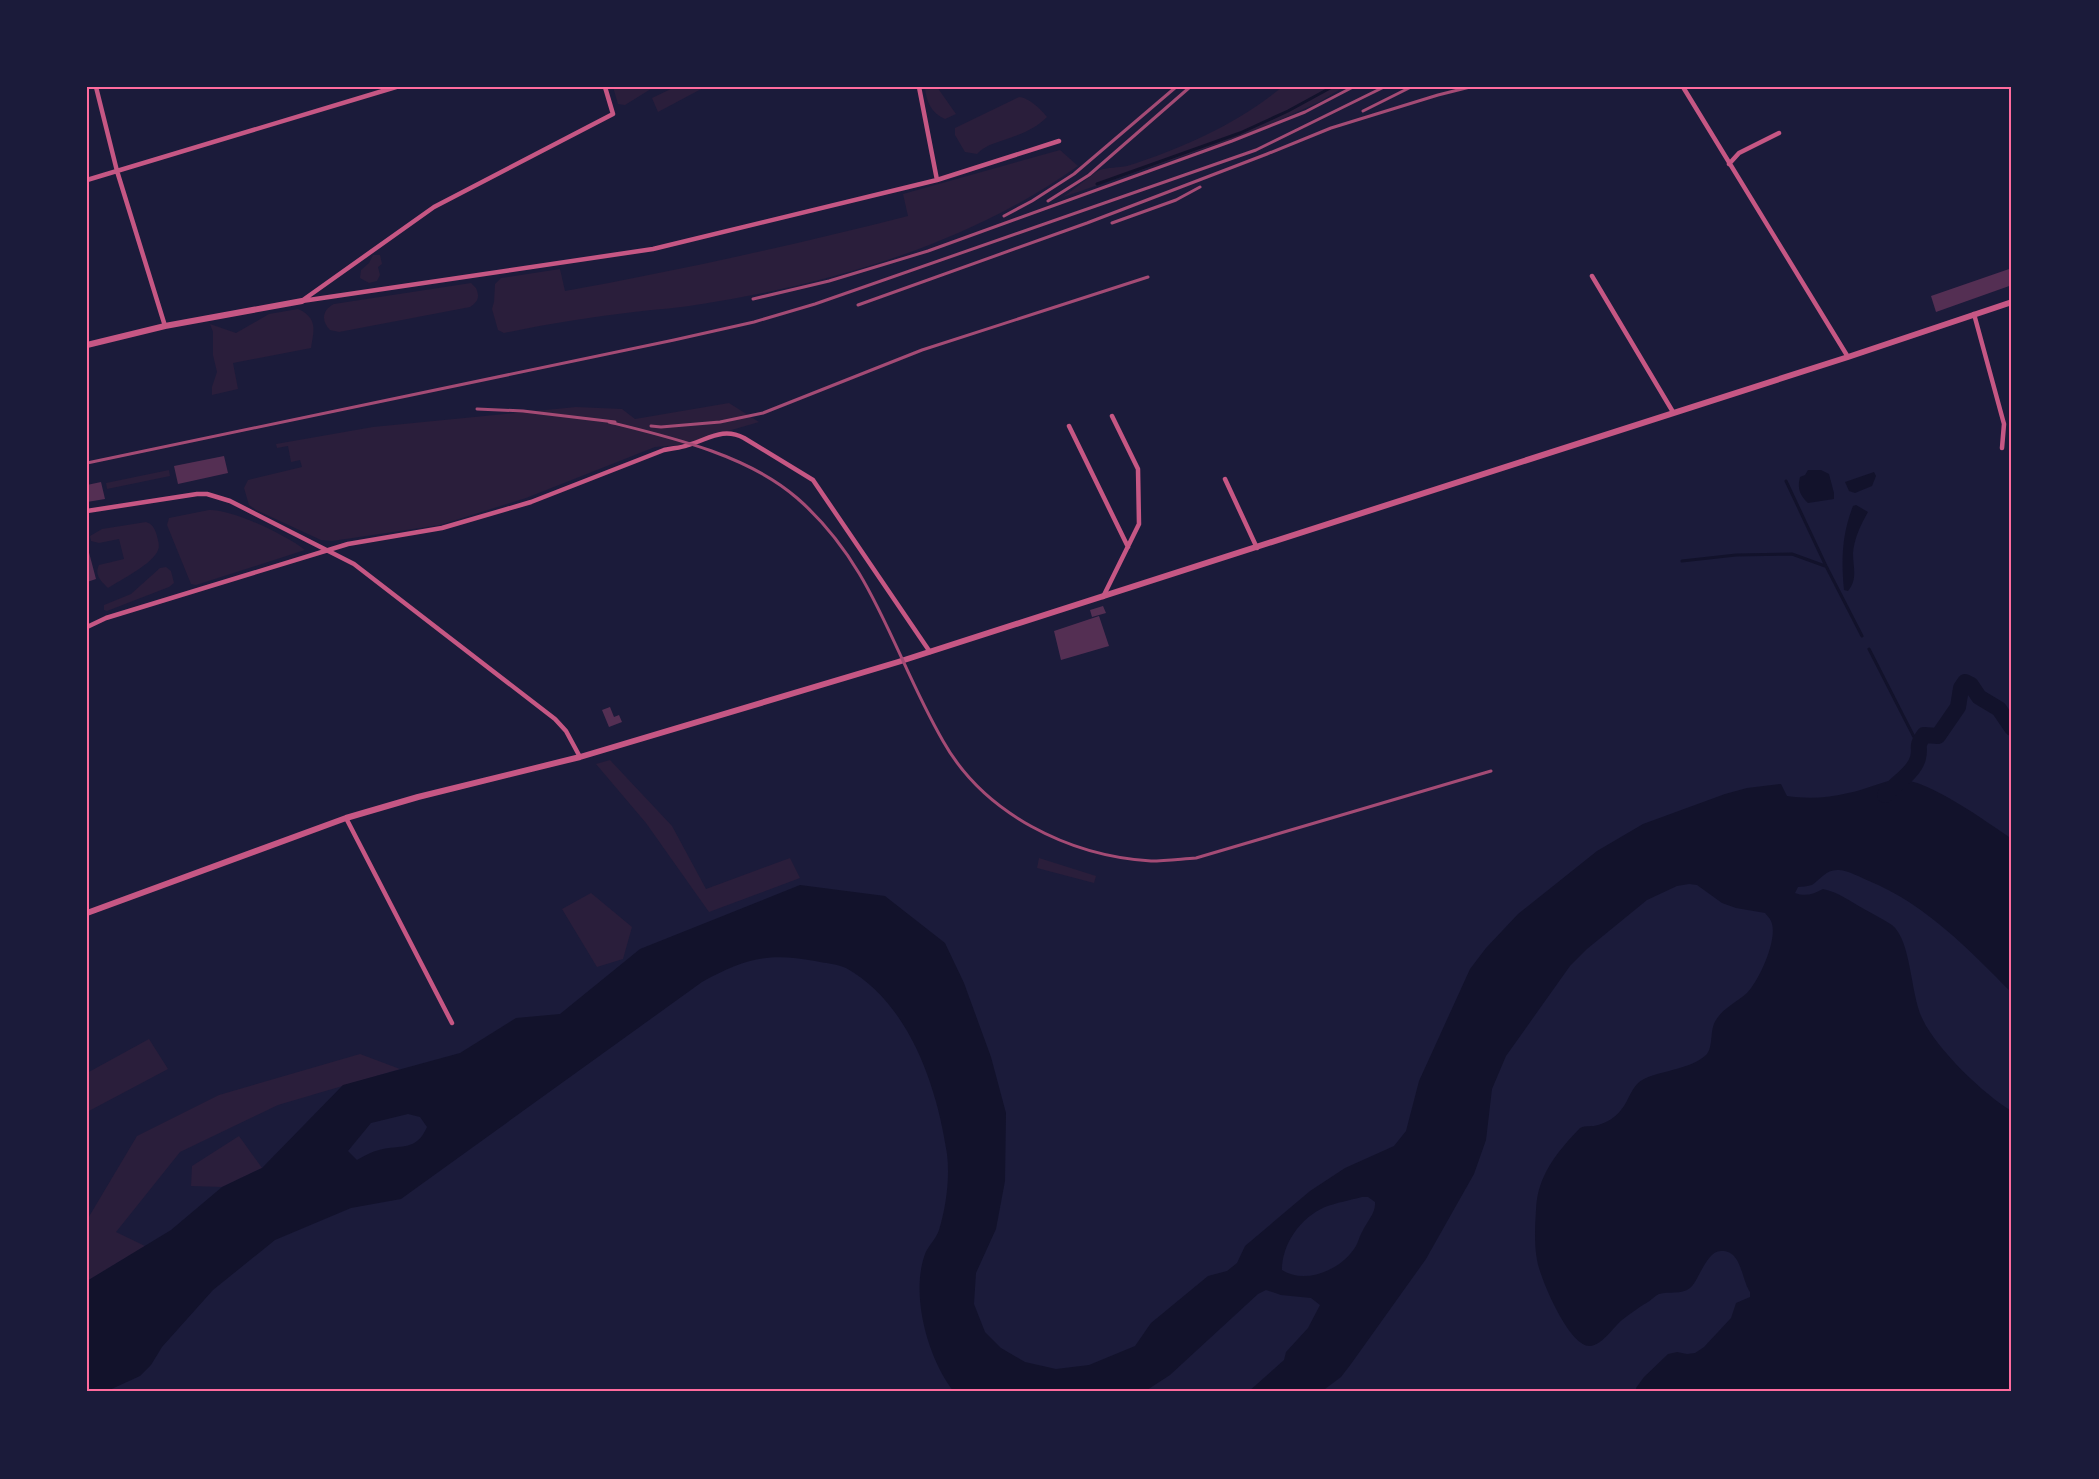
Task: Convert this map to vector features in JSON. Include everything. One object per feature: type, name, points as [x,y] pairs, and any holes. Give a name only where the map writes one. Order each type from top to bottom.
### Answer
[{"type":"street","points":[[96,87],[117,171],[165,326]]},
{"type":"street","points":[[87,180],[396,87]]},
{"type":"street","points":[[302,301],[434,207],[613,114],[605,87]]},
{"type":"street","points":[[919,87],[937,180]]},
{"type":"street","points":[[1683,87],[1848,357]]},
{"type":"street","points":[[1729,164],[1739,153],[1779,133]]},
{"type":"street","points":[[87,345],[165,326],[302,301],[653,249],[937,180],[1059,141]]},
{"type":"street","points":[[1593,276],[1673,412]]},
{"type":"street","points":[[87,913],[346,819],[418,797],[579,757],[930,652],[1848,357],[2012,302]]},
{"type":"street","points":[[1974,314],[2004,424],[2002,447]]},
{"type":"street","points":[[1102,597],[1139,524],[1138,469],[1112,416]]},
{"type":"street","points":[[1069,426],[1128,547]]},
{"type":"street","points":[[87,627],[106,618],[348,544],[442,528],[531,502],[664,450],[687,446],[720,434],[734,433],[813,480],[930,652]]},
{"type":"street","points":[[1225,479],[1257,548]]},
{"type":"street","points":[[87,511],[207,494],[230,501],[357,566],[555,719],[566,731],[579,757]]},
{"type":"street","points":[[346,819],[452,1023]]},
{"type":"shaded area","points":[[613,87],[654,87],[625,105],[618,104]]},
{"type":"shaded area","points":[[675,87],[705,87],[658,112],[652,98]]},
{"type":"shaded area","points":[[925,87],[937,87],[956,114],[945,119],[936,113],[928,102]]},
{"type":"shaded area","points":[[1282,87],[1344,87],[1319,102],[1256,131],[1063,197],[1100,170],[1127,166],[1209,134],[1247,112]]},
{"type":"shaded area","points":[[1019,97],[1030,101],[1047,117],[1028,131],[990,145],[977,154],[965,152],[955,135],[955,128]]},
{"type":"shaded area","points":[[1060,150],[1078,166],[1036,193],[991,218],[945,238],[850,272],[801,285],[694,305],[585,318],[504,333],[498,330],[492,309],[495,284],[501,278],[560,269],[565,291],[780,247],[908,216],[903,194]]},
{"type":"shaded area","points":[[373,255],[380,255],[382,264],[378,267],[380,275],[377,281],[369,283],[360,278],[361,270],[369,263]]},
{"type":"shaded area","points":[[471,283],[476,288],[478,297],[470,307],[339,332],[330,330],[324,319],[327,309],[334,304]]},
{"type":"shaded area","points":[[298,309],[309,316],[312,321],[311,348],[233,363],[238,389],[212,395],[217,372],[213,355],[213,332],[210,324],[236,333],[269,314]]},
{"type":"shaded area","points":[[729,403],[759,422],[680,445],[655,447],[526,498],[440,525],[332,541],[321,540],[256,510],[249,505],[244,488],[248,480],[302,467],[300,460],[291,462],[288,446],[277,448],[276,444],[373,427],[576,407],[622,409],[635,419]]},
{"type":"shaded area","points":[[169,470],[170,476],[107,489],[106,483]]},
{"type":"shaded area","points":[[1808,470],[1821,470],[1829,474],[1834,499],[1808,503],[1805,500],[1800,491],[1799,481]]},
{"type":"shaded area","points":[[1874,472],[1876,476],[1872,486],[1855,493],[1849,491],[1845,482]]},
{"type":"shaded area","points":[[1856,505],[1868,512],[1855,542],[1854,577],[1848,591],[1844,590],[1843,547],[1849,516],[1853,506]]},
{"type":"shaded area","points":[[209,510],[244,518],[285,537],[305,550],[196,585],[191,584],[167,525],[169,518]]},
{"type":"shaded area","points":[[146,522],[152,525],[155,531],[159,543],[158,550],[150,561],[108,588],[97,572],[99,565],[124,559],[119,539],[99,543],[91,541],[90,536],[102,529]]},
{"type":"shaded area","points":[[166,567],[171,571],[174,583],[169,587],[107,611],[104,610],[104,605],[131,594],[160,568]]},
{"type":"shaded area","points":[[610,760],[672,826],[706,889],[790,858],[800,878],[709,912],[646,823],[596,764]]},
{"type":"shaded area","points":[[1891,780],[1911,781],[1926,786],[1973,812],[2012,839],[2012,993],[1963,945],[1928,916],[1890,891],[1862,878],[1834,870],[1812,885],[1798,887],[1795,893],[1806,895],[1823,889],[1828,890],[1892,925],[1899,933],[1903,943],[1915,997],[1930,1032],[1962,1070],[1988,1094],[2012,1111],[2012,1392],[1636,1392],[1636,1388],[1644,1377],[1668,1354],[1695,1353],[1704,1347],[1731,1318],[1736,1303],[1750,1297],[1740,1266],[1733,1255],[1728,1252],[1716,1252],[1711,1256],[1690,1288],[1658,1295],[1622,1320],[1594,1345],[1582,1343],[1573,1336],[1565,1324],[1539,1269],[1535,1248],[1537,1198],[1544,1175],[1580,1128],[1596,1126],[1611,1119],[1624,1106],[1634,1088],[1641,1081],[1693,1063],[1706,1055],[1710,1048],[1716,1020],[1722,1012],[1752,987],[1770,948],[1773,928],[1771,920],[1765,913],[1722,903],[1697,885],[1689,884],[1677,886],[1647,900],[1587,949],[1570,966],[1506,1056],[1492,1089],[1486,1140],[1474,1174],[1426,1259],[1341,1377],[1321,1392],[1248,1392],[1284,1360],[1286,1352],[1308,1328],[1320,1305],[1311,1298],[1281,1295],[1266,1290],[1258,1294],[1170,1375],[1144,1392],[954,1392],[936,1362],[929,1345],[921,1307],[921,1270],[925,1254],[938,1233],[947,1192],[948,1173],[942,1128],[927,1074],[903,1024],[887,1002],[868,983],[846,968],[783,957],[743,963],[702,982],[401,1199],[351,1208],[275,1240],[213,1290],[162,1347],[151,1365],[140,1376],[105,1392],[87,1392],[87,1281],[171,1230],[222,1187],[262,1168],[343,1085],[460,1053],[516,1018],[560,1014],[640,949],[800,885],[885,896],[945,943],[964,983],[991,1057],[1006,1113],[1005,1181],[996,1229],[976,1273],[974,1304],[985,1332],[1001,1348],[1025,1362],[1056,1369],[1089,1365],[1135,1346],[1151,1323],[1208,1276],[1227,1271],[1237,1263],[1245,1246],[1310,1191],[1345,1168],[1394,1146],[1406,1131],[1419,1081],[1470,969],[1518,914],[1597,851],[1643,824],[1747,788],[1781,784],[1787,796],[1818,798],[1854,792]],"holes":[[[408,1114],[420,1117],[427,1127],[423,1135],[413,1144],[376,1151],[357,1160],[348,1151],[371,1123]],[[1368,1197],[1375,1202],[1374,1210],[1348,1257],[1331,1269],[1311,1275],[1301,1276],[1282,1270],[1285,1251],[1300,1225],[1325,1207]]]},
{"type":"shaded area","points":[[1039,858],[1096,876],[1094,883],[1037,868]]},
{"type":"shaded area","points":[[591,893],[632,927],[623,959],[597,967],[562,909]]},
{"type":"shaded area","points":[[149,1039],[168,1069],[87,1112],[87,1073]]},
{"type":"shaded area","points":[[360,1054],[400,1069],[278,1105],[180,1152],[116,1232],[145,1246],[87,1281],[87,1220],[137,1136],[219,1095]]},
{"type":"shaded area","points":[[239,1136],[262,1168],[222,1187],[191,1186],[192,1166]]},
{"type":"building","points":[[2012,268],[2012,285],[1936,312],[1931,296]]},
{"type":"building","points":[[224,456],[228,473],[178,484],[174,466]]},
{"type":"building","points":[[101,482],[105,499],[87,502],[87,485]]},
{"type":"building","points":[[87,545],[96,579],[87,582]]},
{"type":"building","points":[[1103,606],[1106,613],[1092,617],[1090,610]]},
{"type":"building","points":[[1099,616],[1109,646],[1061,660],[1054,631]]},
{"type":"building","points":[[610,707],[614,717],[619,715],[622,722],[609,727],[602,710]]},
{"type":"waterway","points":[[1097,184],[1240,133],[1332,87]]},
{"type":"waterway","points":[[1786,481],[1862,636]]},
{"type":"waterway","points":[[1682,561],[1736,555],[1792,554],[1825,566]]},
{"type":"waterway","points":[[1869,649],[1914,737]]},
{"type":"waterway","points":[[1885,795],[1913,769],[1924,735],[1938,736],[1958,707],[1961,688],[1965,682],[1971,685],[1979,697],[1999,709],[2012,728]]},
{"type":"railway","points":[[1004,216],[1074,174],[1176,87]]},
{"type":"railway","points":[[1048,201],[1089,175],[1190,87]]},
{"type":"railway","points":[[753,299],[829,281],[928,251],[1232,141],[1305,112],[1353,87]]},
{"type":"railway","points":[[87,463],[754,322],[815,304],[1256,150],[1384,87]]},
{"type":"railway","points":[[1363,111],[1411,87]]},
{"type":"railway","points":[[858,305],[1087,223],[1331,128],[1470,87]]},
{"type":"railway","points":[[1112,223],[1176,200],[1200,187]]},
{"type":"railway","points":[[651,426],[720,422],[763,413],[922,350],[1148,277]]},
{"type":"railway","points":[[477,409],[523,411],[615,422]]},
{"type":"railway","points":[[609,422],[708,449],[756,470],[797,498],[824,524],[864,582],[926,709],[960,767],[981,790],[1005,810],[1060,840],[1120,857],[1151,861],[1196,858],[1491,771]]}]
